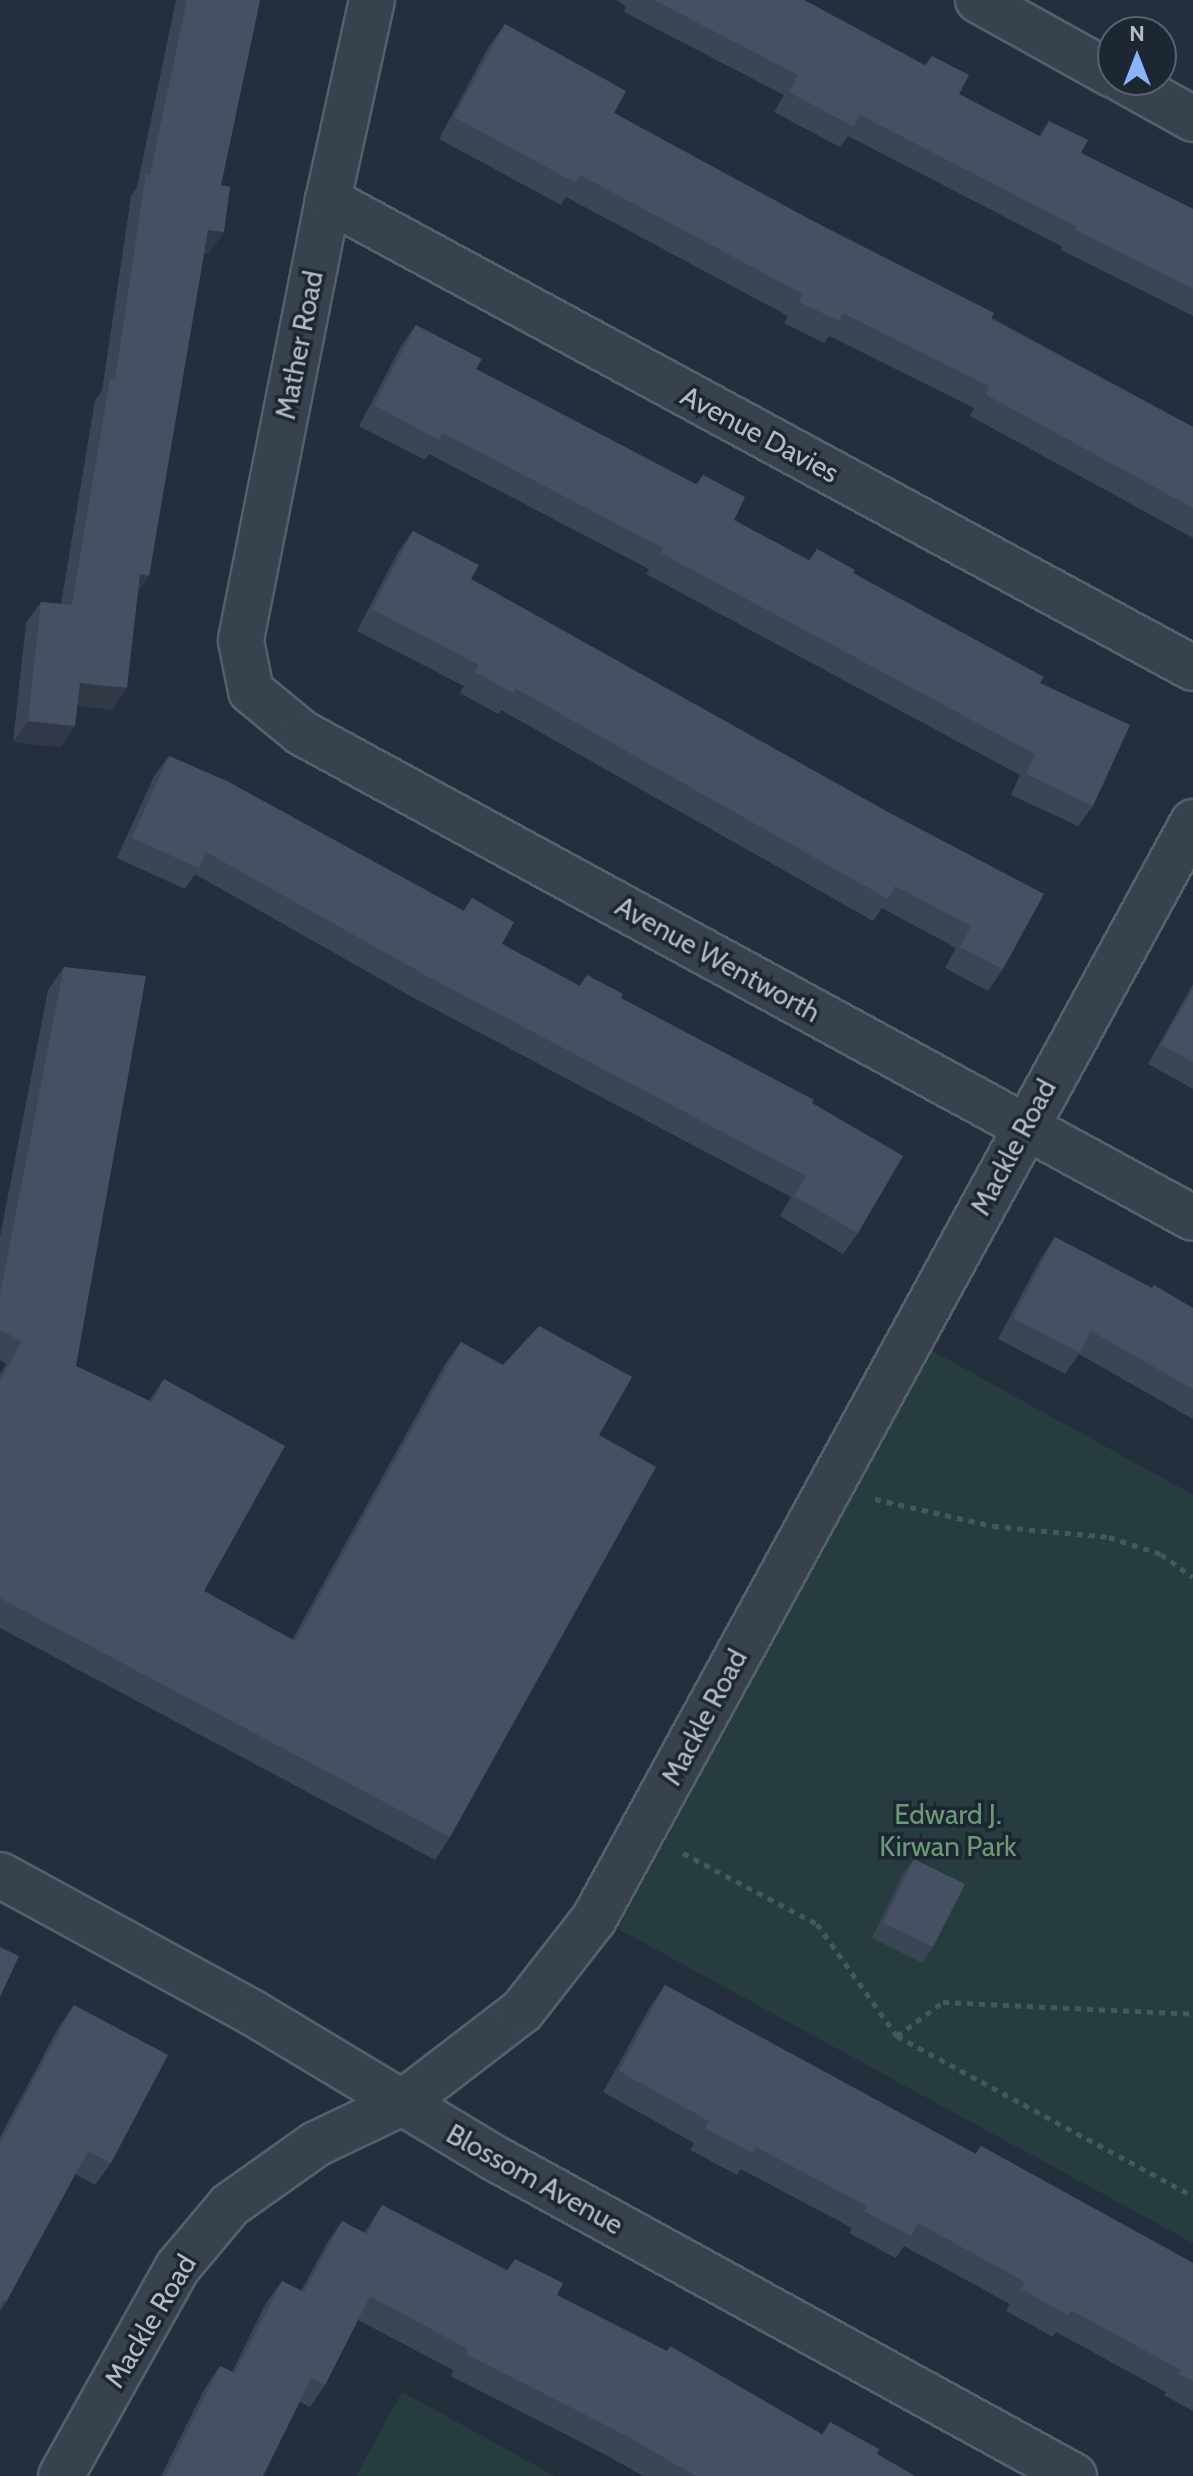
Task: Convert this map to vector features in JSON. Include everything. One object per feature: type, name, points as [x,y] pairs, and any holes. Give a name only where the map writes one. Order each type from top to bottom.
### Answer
[{"type":"street","name":"Mather Road","points":[[251,691],[241,641],[328,200],[372,0]]},
{"type":"street","points":[[978,0],[1097,66]]},
{"type":"street","points":[[1152,96],[1193,119]]},
{"type":"street","name":"Avenue Davies","points":[[328,200],[1193,668]]},
{"type":"street","name":"Avenue Wentworth","points":[[251,691],[302,733],[1193,1218]]},
{"type":"street","name":"Mackle Road","points":[[61,2476],[178,2267],[230,2205],[316,2144],[402,2103],[522,2011],[594,1919],[1193,822]]},
{"type":"street","name":"Blossom Avenue","points":[[0,1875],[253,2013],[498,2160],[1074,2476]]},
{"type":"path","points":[[828,1487],[993,1526],[1109,1537],[1161,1554],[1193,1577]]},
{"type":"path","points":[[643,1832],[817,1924],[897,2036],[1193,2196]]},
{"type":"path","points":[[897,2036],[943,2002],[1193,2014]]},
{"type":"green space","name":"Edward J. Kirwan Park","points":[[929,1349],[1193,1495],[1193,2243],[618,1929]]},
{"type":"green space","points":[[402,2392],[555,2476],[356,2476]]},
{"type":"building","points":[[187,0],[260,0],[221,185],[230,187],[224,232],[208,230],[149,576],[140,574],[127,688],[80,683],[75,726],[28,721],[41,602],[72,605],[110,379],[115,380],[146,174],[150,175]]},
{"type":"building","points":[[654,0],[804,0],[926,66],[932,56],[969,75],[959,94],[1041,137],[1049,121],[1088,140],[1081,153],[1193,209],[1193,289],[860,115],[854,127],[789,92],[798,75]]},
{"type":"building","points":[[505,24],[626,91],[614,113],[807,218],[994,313],[991,319],[1193,427],[1193,508],[985,394],[989,386],[843,313],[839,321],[799,302],[803,294],[580,175],[576,183],[454,117]]},
{"type":"building","points":[[416,325],[482,359],[476,369],[697,485],[703,475],[745,497],[734,520],[810,561],[817,549],[855,570],[853,573],[1044,677],[1040,683],[1130,725],[1093,806],[1026,774],[1035,754],[661,553],[663,548],[443,433],[439,440],[374,405]]},
{"type":"building","points":[[413,531],[479,565],[471,579],[886,811],[1044,894],[1003,969],[960,947],[971,926],[895,886],[888,899],[515,688],[513,693],[475,672],[479,665],[372,609]]},
{"type":"building","points":[[169,756],[227,781],[464,911],[472,898],[514,922],[502,944],[580,986],[587,975],[623,994],[621,998],[814,1100],[812,1103],[903,1156],[858,1233],[794,1196],[806,1176],[429,977],[206,852],[199,868],[132,838]]},
{"type":"building","points":[[64,967],[146,976],[76,1366],[152,1402],[164,1379],[285,1446],[204,1591],[295,1641],[461,1342],[503,1365],[539,1326],[632,1377],[599,1435],[656,1467],[450,1837],[0,1598],[0,1381],[22,1341],[0,1330],[0,1295]]},
{"type":"building","points":[[1193,989],[1193,1062],[1161,1045]]},
{"type":"building","points":[[1055,1237],[1152,1288],[1154,1285],[1193,1308],[1193,1389],[1091,1331],[1080,1353],[1013,1318]]},
{"type":"building","points":[[914,1859],[965,1884],[933,1947],[883,1923]]},
{"type":"building","points":[[0,1947],[19,1956],[0,1997]]},
{"type":"building","points":[[665,1985],[976,2154],[981,2146],[1193,2263],[1193,2381],[1179,2374],[1181,2370],[1071,2310],[1068,2315],[1021,2289],[1025,2282],[918,2223],[911,2236],[864,2211],[867,2206],[756,2147],[752,2153],[705,2128],[709,2121],[619,2071]]},
{"type":"building","points":[[74,2005],[168,2055],[111,2163],[88,2151],[6,2302],[3,2300],[0,2306],[0,2143]]},
{"type":"building","points":[[382,2205],[508,2271],[515,2259],[563,2283],[557,2295],[667,2351],[670,2346],[823,2435],[830,2422],[879,2449],[877,2454],[915,2476],[696,2476],[621,2433],[466,2354],[468,2349],[370,2296],[325,2385],[311,2378],[263,2476],[165,2476],[220,2366],[235,2373],[282,2281],[304,2292],[342,2221],[367,2234]]}]
